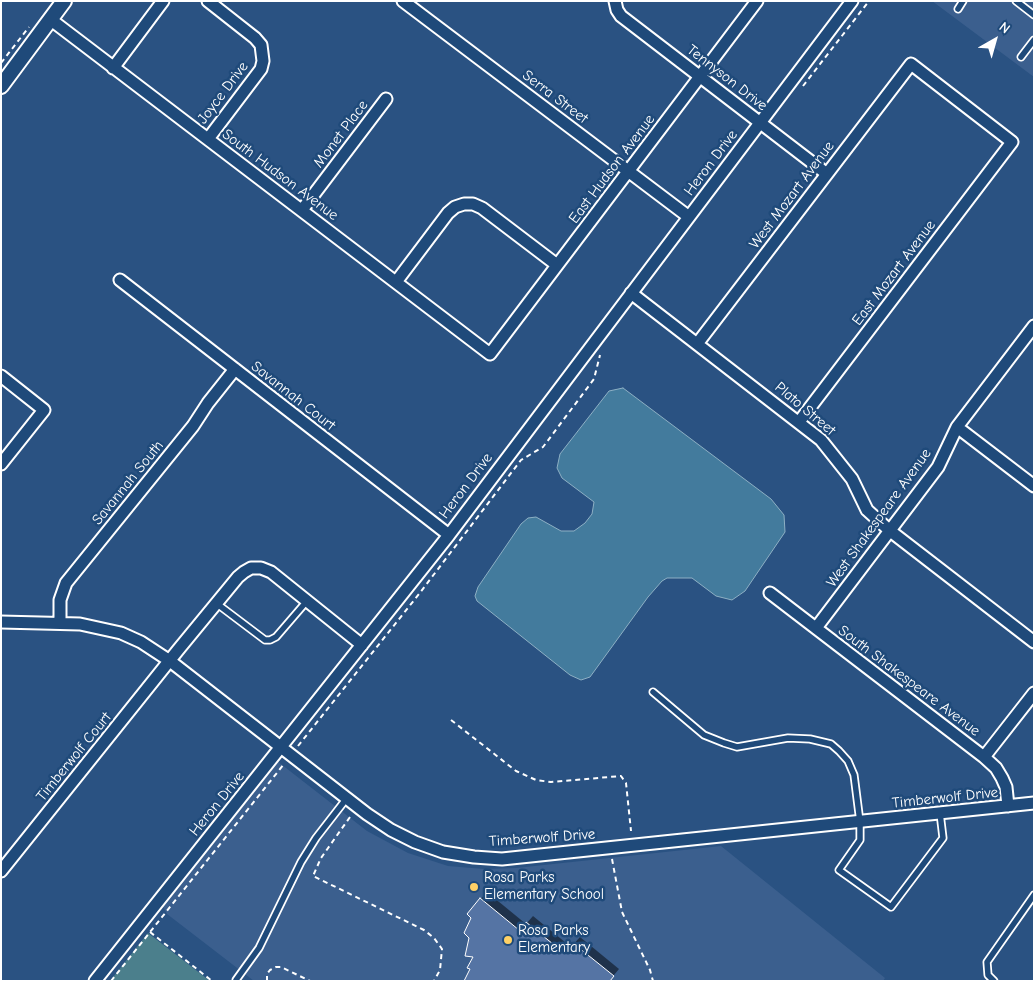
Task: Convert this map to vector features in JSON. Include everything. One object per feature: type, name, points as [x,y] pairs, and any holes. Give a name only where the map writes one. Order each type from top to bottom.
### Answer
[{"type":"street","points":[[1,86],[64,1]]},
{"type":"street","points":[[113,68],[162,1]]},
{"type":"street","name":"Joyce Drive","points":[[208,1],[255,38],[261,45],[263,61],[261,69],[208,139]]},
{"type":"street","name":"Serra Street","points":[[403,1],[689,218]]},
{"type":"street","name":"Tennyson Drive","points":[[615,1],[617,10],[622,16],[827,174]]},
{"type":"street","name":"East Hudson Avenue","points":[[490,354],[757,1]]},
{"type":"street","name":"Heron Drive","points":[[95,981],[449,535],[852,1]]},
{"type":"street","name":"South Hudson Avenue","points":[[50,19],[490,354]]},
{"type":"street","name":"West Mozart Avenue","points":[[697,344],[911,64],[1012,142]]},
{"type":"street","name":"Monet Place","points":[[302,210],[386,99]]},
{"type":"street","name":"East Mozart Avenue","points":[[799,422],[1012,142]]},
{"type":"street","points":[[396,282],[448,213],[455,207],[464,204],[473,204],[482,208],[557,266]]},
{"type":"street","name":"Savannah Court","points":[[120,280],[449,535]]},
{"type":"street","name":"Plato Street","points":[[631,293],[821,440],[852,479],[867,510],[889,530],[1034,642]]},
{"type":"street","name":"West Shakespeare Avenue","points":[[816,628],[938,467],[956,427],[1034,326]]},
{"type":"street","name":"Savannah South","points":[[60,622],[60,600],[66,583],[194,426],[208,403],[235,369]]},
{"type":"street","points":[[1,376],[44,410],[1,464]]},
{"type":"street","points":[[956,427],[1034,486]]},
{"type":"street","name":"Timberwolf Court","points":[[1,872],[238,577],[251,568],[261,568],[271,572],[307,601]]},
{"type":"street","name":"South Shakespeare Avenue","points":[[770,593],[984,757],[996,768],[1002,778],[1006,787],[1008,806]]},
{"type":"street","points":[[307,601],[362,645]]},
{"type":"street","name":"Timberwolf Drive","points":[[1,622],[80,624],[121,633],[141,642],[170,661],[281,748],[391,830],[415,842],[444,852],[502,858],[1034,803]]},
{"type":"street","points":[[984,757],[1034,693]]},
{"type":"lane","points":[[958,9],[963,1]]},
{"type":"lane","points":[[1016,1],[1034,15]]},
{"type":"lane","points":[[1021,57],[1034,40]]},
{"type":"lane","points":[[216,603],[264,640],[270,640],[276,637],[307,601]]},
{"type":"lane","points":[[653,692],[704,735],[737,747],[788,738],[810,739],[830,744],[848,761],[854,775],[860,822],[860,840],[839,870],[891,907],[943,838],[940,814]]},
{"type":"lane","points":[[236,980],[259,948],[301,862],[347,798]]},
{"type":"lane","points":[[994,981],[988,975],[987,962],[1034,895]]},
{"type":"path","points":[[798,92],[869,1]]},
{"type":"path","points":[[1,63],[31,24]]},
{"type":"path","points":[[300,744],[419,594],[521,460],[543,447],[594,379],[601,350]]},
{"type":"path","points":[[451,720],[516,771],[536,780],[551,782],[621,776],[626,783],[630,831]]},
{"type":"path","points":[[111,981],[284,764]]},
{"type":"path","points":[[350,817],[321,858],[313,876],[424,930],[434,938],[442,949],[440,970],[434,981]]},
{"type":"path","points":[[611,856],[622,912],[650,970],[653,981]]},
{"type":"path","points":[[150,932],[212,981]]},
{"type":"path","points":[[266,981],[270,970],[281,967],[310,981]]},
{"type":"shaded area","points":[[932,1],[1034,1],[1034,77]]},
{"type":"shaded area","points":[[623,388],[771,499],[784,515],[785,532],[745,591],[732,600],[716,596],[692,578],[667,578],[662,581],[648,597],[590,677],[581,680],[570,675],[477,601],[475,596],[478,587],[521,524],[528,518],[536,517],[561,531],[574,531],[585,523],[592,514],[594,502],[562,478],[557,468],[560,454],[609,391]]},
{"type":"shaded area","name":"Rosa Parks Elementary School","points":[[277,761],[367,831],[408,853],[448,866],[484,869],[516,868],[721,846],[885,978],[883,981],[254,981],[167,914],[162,905]]},
{"type":"green space","points":[[148,933],[210,981],[110,981]]},
{"type":"building","name":"Rosa Parks Elementary","points":[[480,898],[519,930],[526,922],[564,953],[573,943],[614,976],[610,981],[464,981],[470,969],[467,968],[473,957],[465,956],[469,938],[464,933],[471,918],[467,914]]},
{"type":"place","name":"Rosa Parks Elementary School","points":[[474,887]]},
{"type":"place","name":"Rosa Parks Elementary","points":[[508,940]]}]
